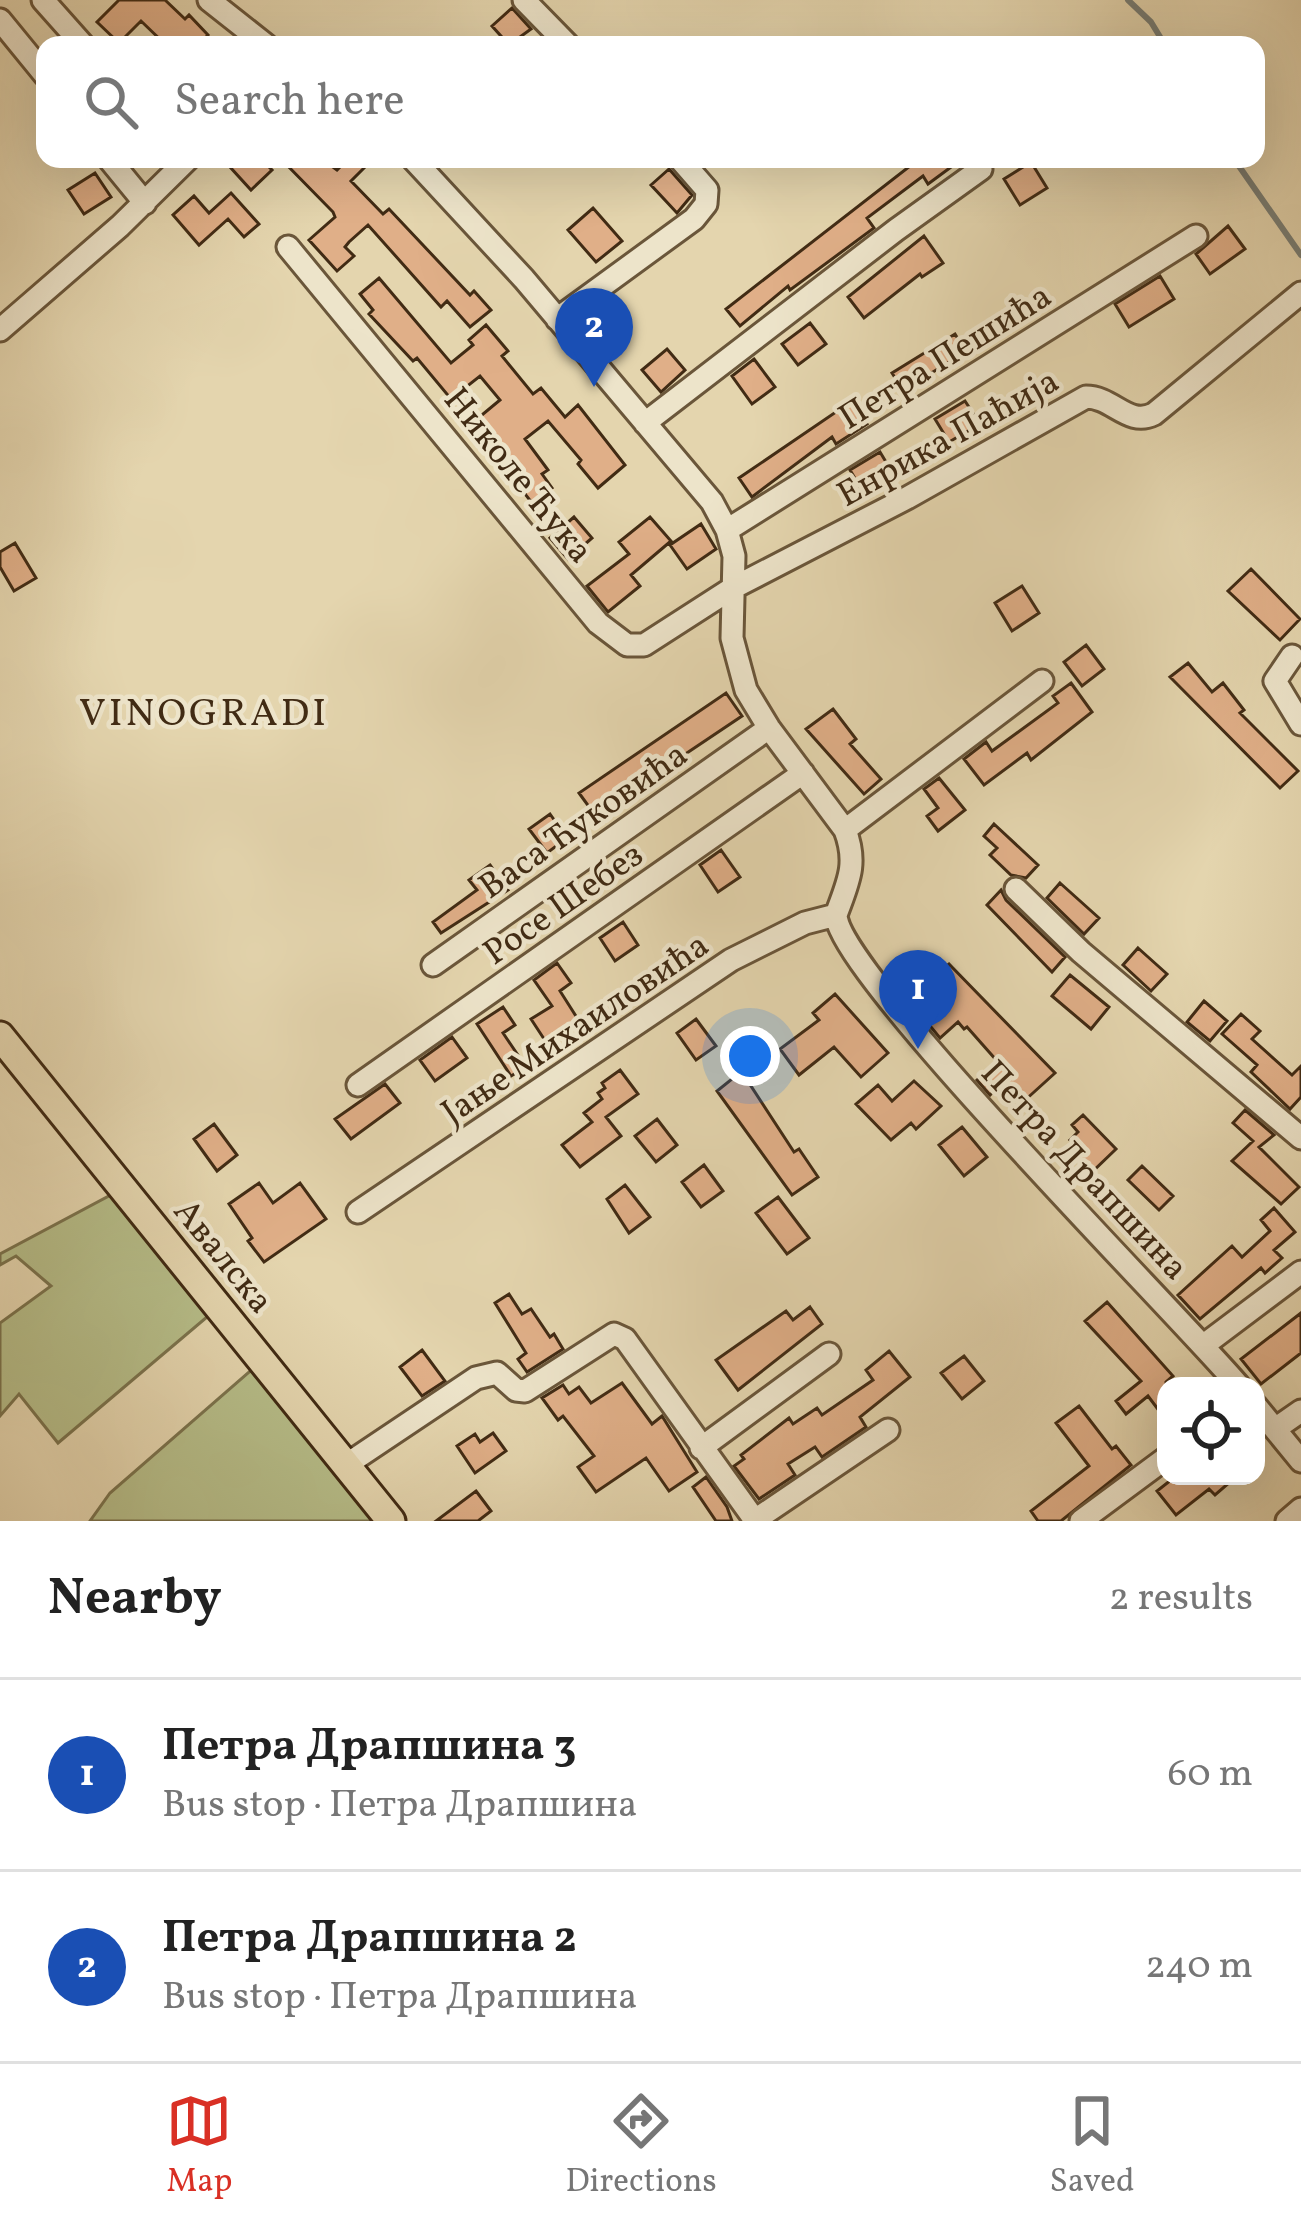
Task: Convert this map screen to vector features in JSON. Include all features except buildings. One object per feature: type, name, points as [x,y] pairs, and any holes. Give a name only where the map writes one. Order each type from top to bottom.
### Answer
[{"type":"main road","name":"Авалска","points":[[0,1036],[391,1521]]},
{"type":"street","points":[[43,0],[75,36]]},
{"type":"street","points":[[209,0],[255,36]]},
{"type":"street","points":[[524,0],[559,36]]},
{"type":"street","points":[[0,20],[36,64]]},
{"type":"street","points":[[117,168],[145,203]]},
{"type":"street","points":[[0,330],[178,168]]},
{"type":"street","points":[[421,168],[712,502],[734,556],[732,638],[739,670],[769,728],[845,830],[854,860],[836,914]]},
{"type":"street","points":[[557,320],[694,218],[706,204],[707,190],[688,168]]},
{"type":"street","points":[[645,423],[981,170]]},
{"type":"street","name":"Петра Пешића","points":[[727,530],[1196,236]]},
{"type":"street","name":"Николе Ћука","points":[[288,247],[612,635],[628,646],[644,645],[731,590]]},
{"type":"street","name":"Енрика Паћија","points":[[731,590],[1086,397],[1100,397],[1129,417],[1142,420],[1154,414],[1301,293]]},
{"type":"street","points":[[1292,656],[1275,681],[1301,724]]},
{"type":"street","points":[[845,830],[1042,681]]},
{"type":"street","name":"Васа Ћуковића","points":[[433,965],[769,728]]},
{"type":"street","name":"Росе Шебез","points":[[358,1085],[803,773]]},
{"type":"street","points":[[1016,889],[1082,952],[1301,1138]]},
{"type":"street","name":"Јање Михаиловића","points":[[358,1212],[731,960],[805,923],[836,914]]},
{"type":"street","name":"Петра Драпшина","points":[[836,914],[842,937],[913,1031],[1231,1377]]},
{"type":"street","points":[[1204,1345],[1301,1272]]},
{"type":"street","points":[[346,1465],[476,1378],[497,1373],[516,1390],[525,1391],[614,1334],[625,1339],[748,1514],[756,1517],[888,1430]]},
{"type":"street","points":[[701,1448],[829,1354]]},
{"type":"street","points":[[1275,1429],[1301,1411]]},
{"type":"street","points":[[1265,1417],[1301,1461]]},
{"type":"street","points":[[1081,1521],[1157,1465]]},
{"type":"street","points":[[1287,1521],[1301,1509]]},
{"type":"green space","points":[[124,1188],[220,1306],[58,1443],[19,1394],[0,1416],[0,1323],[51,1286],[16,1256],[0,1265],[0,1254]]},
{"type":"green space","points":[[263,1360],[391,1521],[90,1521],[110,1493]]},
{"type":"waterway","points":[[1128,0],[1160,36]]},
{"type":"waterway","points":[[1240,168],[1301,255]]},
{"type":"place","name":"Петра Драпшина 2","points":[[594,387]]},
{"type":"place","name":"Петра Драпшина 3","points":[[918,1049]]},
{"type":"district","name":"VINOGRADI","points":[[204,711]]}]
